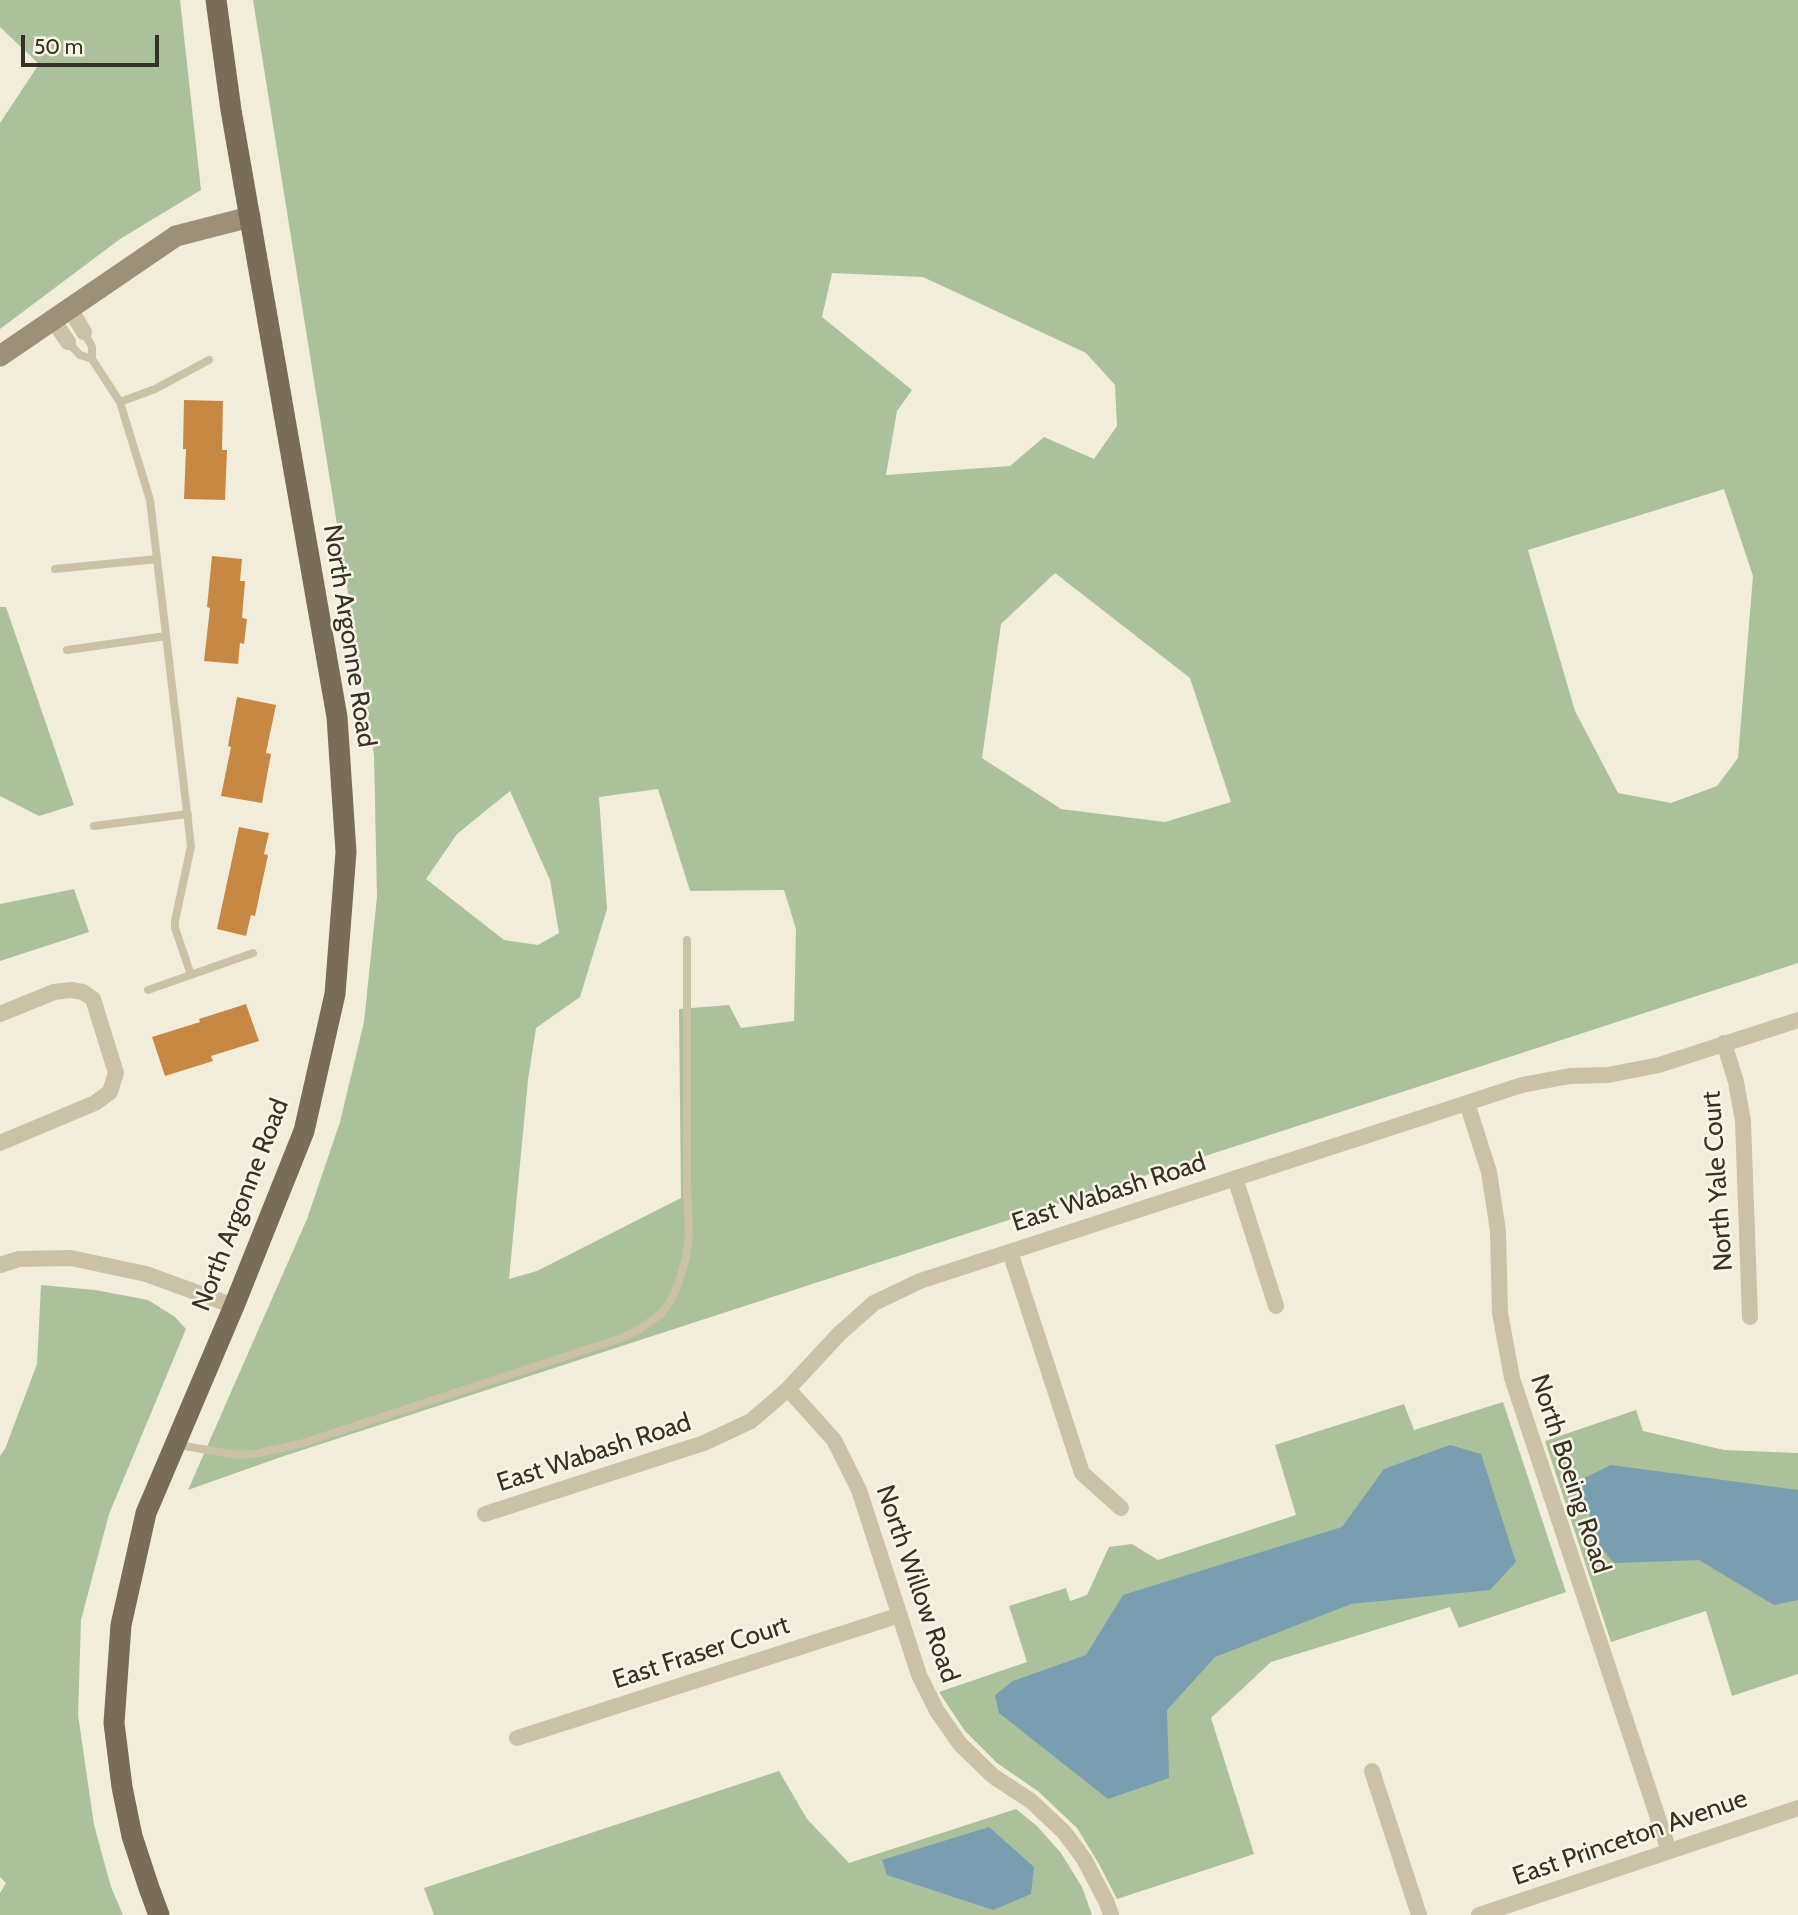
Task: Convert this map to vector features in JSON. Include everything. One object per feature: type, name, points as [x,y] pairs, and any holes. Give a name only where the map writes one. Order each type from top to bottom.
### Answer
[{"type":"main road","name":"North Argonne Road","points":[[159,1915],[132,1836],[122,1787],[114,1723],[124,1612],[146,1513],[234,1306],[304,1131],[335,994],[346,852],[337,717],[231,110],[216,0]]},
{"type":"street","points":[[0,356],[176,236],[250,217]]},
{"type":"street","points":[[61,315],[84,332]]},
{"type":"street","points":[[61,315],[68,342]]},
{"type":"street","points":[[0,1014],[54,992],[83,992],[93,999],[116,1073],[110,1092],[95,1103],[0,1143]]},
{"type":"street","name":"East Wabash Road","points":[[485,1514],[704,1443],[751,1421],[788,1390],[839,1334],[874,1303],[920,1280],[1522,1085],[1570,1076],[1608,1075],[1659,1065],[1798,1020]]},
{"type":"street","name":"North Yale Court","points":[[1724,1043],[1736,1082],[1743,1121],[1751,1317]]},
{"type":"street","name":"North Boeing Road","points":[[1467,1103],[1489,1172],[1498,1231],[1500,1312],[1512,1378],[1669,1851]]},
{"type":"street","points":[[1235,1178],[1276,1306]]},
{"type":"street","points":[[1010,1252],[1082,1473],[1121,1508]]},
{"type":"street","points":[[0,1265],[19,1259],[71,1258],[146,1274],[234,1306]]},
{"type":"street","name":"North Willow Road","points":[[788,1390],[834,1440],[859,1490],[919,1675],[937,1711],[960,1744],[993,1776],[1031,1801],[1063,1832],[1084,1859],[1111,1915]]},
{"type":"street","name":"East Fraser Court","points":[[517,1738],[900,1615]]},
{"type":"street","points":[[1372,1771],[1419,1915]]},
{"type":"street","name":"East Princeton Avenue","points":[[1479,1915],[1798,1808]]},
{"type":"lane","points":[[84,332],[92,347],[92,359],[120,402],[150,500],[191,846],[175,928],[191,975]]},
{"type":"lane","points":[[68,342],[80,355],[92,359]]},
{"type":"lane","points":[[120,402],[155,389],[209,360]]},
{"type":"lane","points":[[55,569],[157,559]]},
{"type":"lane","points":[[67,650],[166,636]]},
{"type":"lane","points":[[94,825],[188,814]]},
{"type":"lane","points":[[175,1445],[239,1455],[300,1444],[621,1338],[643,1328],[662,1313],[679,1282],[689,1237],[687,940]]},
{"type":"lane","points":[[148,990],[253,953]]},
{"type":"green space","points":[[0,0],[180,0],[201,190],[120,239],[0,329],[0,123],[39,64],[0,27]]},
{"type":"green space","points":[[253,0],[1798,0],[1798,963],[281,1457],[188,1490],[307,1219],[340,1122],[364,1022],[377,897],[374,755]],"holes":[[[832,273],[923,277],[1086,353],[1115,385],[1117,426],[1094,459],[1044,437],[1010,466],[886,475],[897,411],[912,390],[822,317]],[[1724,489],[1753,576],[1738,758],[1717,786],[1671,803],[1618,793],[1575,711],[1528,550]],[[1055,573],[1190,678],[1231,802],[1165,822],[1061,809],[982,758],[1001,624]],[[658,789],[690,891],[784,890],[796,929],[794,1021],[741,1028],[729,1005],[679,1009],[681,1198],[537,1271],[509,1279],[528,1080],[536,1028],[580,997],[607,909],[599,797]],[[510,791],[550,880],[559,933],[538,945],[504,940],[426,879],[457,834]]]},
{"type":"green space","points":[[0,607],[6,607],[74,805],[39,816],[0,796]]},
{"type":"green space","points":[[74,889],[89,932],[0,961],[0,904]]},
{"type":"green space","points":[[41,1285],[95,1290],[148,1300],[175,1317],[186,1329],[109,1514],[81,1620],[78,1715],[94,1825],[111,1887],[123,1915],[0,1915],[0,1893],[6,1883],[0,1877],[0,1456],[37,1364]]},
{"type":"green space","points":[[1503,1402],[1566,1592],[1459,1628],[1450,1607],[1271,1662],[1211,1718],[1254,1854],[1117,1899],[1077,1828],[1039,1792],[997,1763],[965,1731],[939,1692],[1027,1662],[1009,1606],[1066,1588],[1070,1601],[1087,1595],[1109,1547],[1132,1544],[1158,1560],[1296,1515],[1275,1445],[1404,1404],[1414,1430]]},
{"type":"green space","points":[[1636,1410],[1643,1431],[1724,1450],[1798,1453],[1798,1674],[1732,1696],[1706,1611],[1611,1642],[1545,1441]]},
{"type":"green space","points":[[779,1771],[807,1819],[849,1863],[1016,1809],[1037,1826],[1061,1853],[1082,1887],[1092,1915],[434,1915],[424,1888]]},
{"type":"water","points":[[1450,1445],[1481,1454],[1516,1562],[1490,1590],[1351,1604],[1215,1657],[1167,1710],[1169,1778],[1108,1799],[999,1713],[995,1695],[1013,1681],[1086,1655],[1123,1595],[1342,1527],[1384,1469]]},
{"type":"water","points":[[1611,1465],[1798,1490],[1798,1600],[1774,1605],[1699,1560],[1614,1563],[1600,1547],[1578,1481]]},
{"type":"water","points":[[989,1827],[1034,1867],[1031,1894],[993,1910],[887,1875],[882,1860]]},
{"type":"building","points":[[184,400],[223,401],[222,450],[227,450],[225,500],[184,499]]},
{"type":"building","points":[[212,556],[242,559],[240,581],[245,581],[242,618],[247,619],[244,644],[240,643],[238,664],[204,661]]},
{"type":"building","points":[[237,697],[276,705],[266,753],[271,754],[262,803],[221,796]]},
{"type":"building","points":[[239,827],[269,833],[264,854],[268,855],[255,916],[251,915],[246,936],[217,929]]},
{"type":"building","points":[[246,1004],[259,1041],[211,1056],[213,1061],[165,1076],[152,1037]]}]
